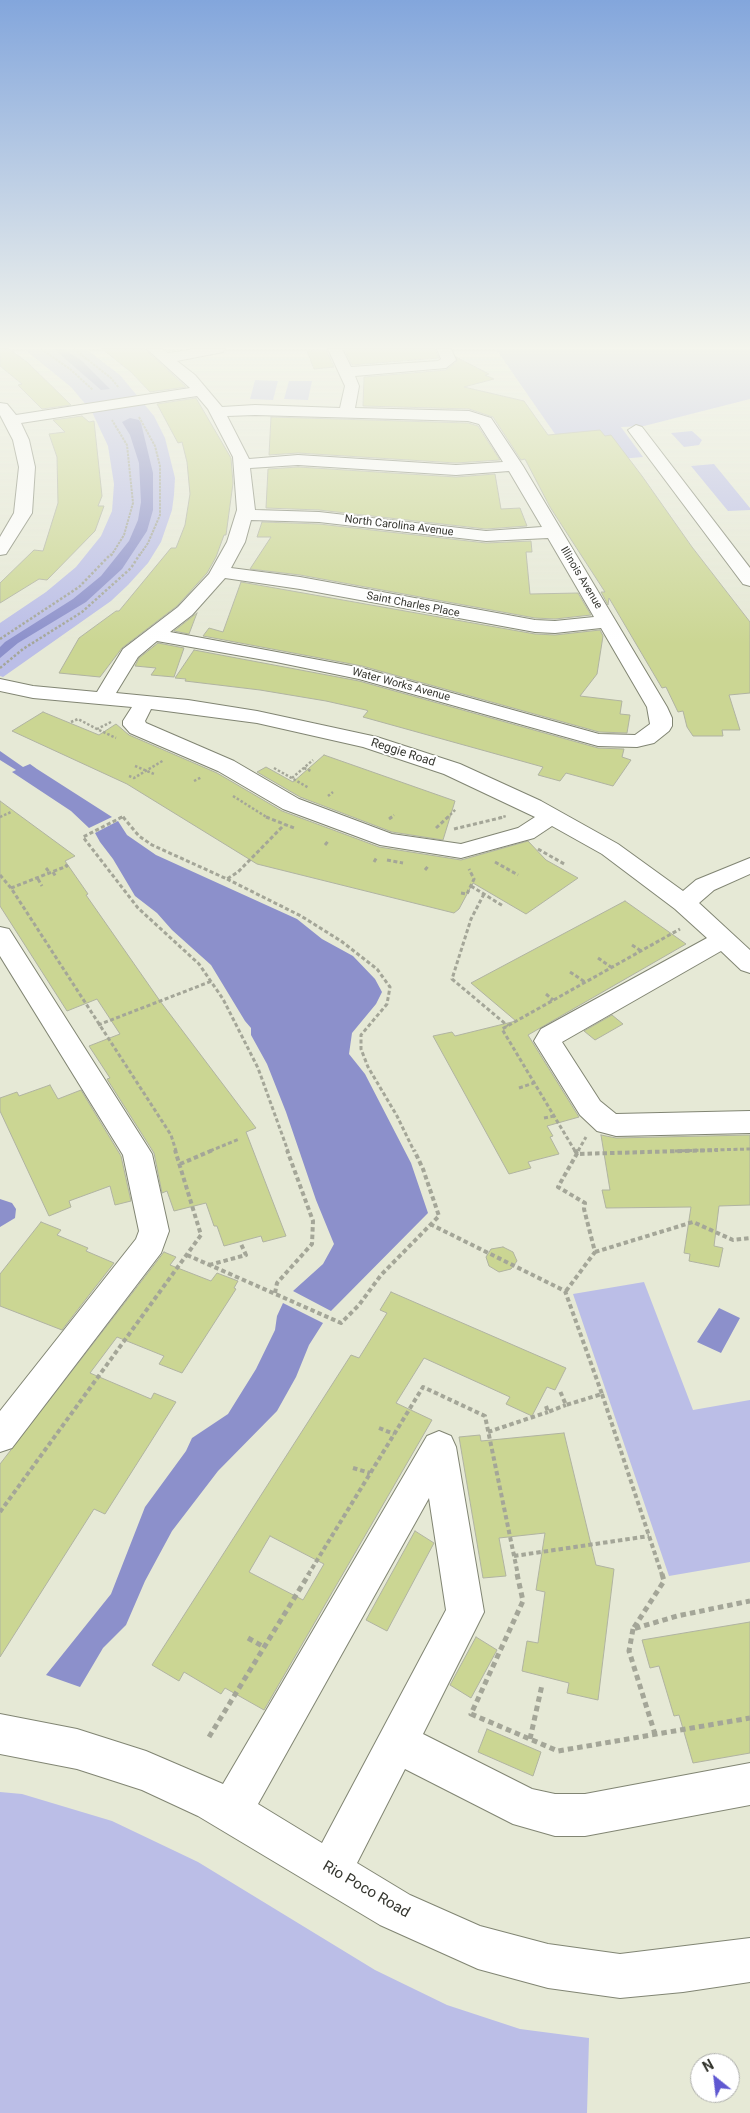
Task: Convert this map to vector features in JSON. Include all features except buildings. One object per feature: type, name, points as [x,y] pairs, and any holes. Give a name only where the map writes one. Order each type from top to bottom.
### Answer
[{"type":"street","points":[[3,541],[23,513],[28,483],[23,448]]},
{"type":"street","points":[[103,698],[130,653],[203,594],[220,572],[236,542],[244,515],[246,495],[242,464],[236,448]]},
{"type":"street","name":"Illinois Avenue","points":[[502,448],[607,622],[661,718],[661,726],[646,738]]},
{"type":"street","points":[[649,448],[750,580]]},
{"type":"street","points":[[242,464],[298,460],[456,470],[514,466]]},
{"type":"street","name":"North Carolina Avenue","points":[[244,515],[320,517],[486,536],[554,532]]},
{"type":"street","name":"Saint Charles Place","points":[[220,572],[300,583],[528,625],[556,627],[607,622]]},
{"type":"street","name":"Water Works Avenue","points":[[154,635],[276,656],[362,674],[598,740],[626,742],[646,738]]},
{"type":"street","name":"Reggie Road","points":[[0,685],[33,692],[145,702],[248,715],[369,742],[452,769],[552,816],[610,849],[684,903],[750,964]]},
{"type":"street","points":[[145,702],[134,721],[138,728],[226,766],[291,804],[388,840],[461,851],[526,833],[552,816]]},
{"type":"street","points":[[684,903],[705,885],[750,865]]},
{"type":"street","points":[[684,903],[710,899],[750,885]]},
{"type":"street","points":[[0,935],[137,1154],[152,1214],[154,1230],[150,1244],[0,1437]]},
{"type":"street","points":[[726,940],[707,947],[551,1036],[548,1041],[550,1047],[598,1116],[607,1123],[616,1125],[750,1122]]},
{"type":"street","points":[[231,1811],[439,1447],[465,1612],[331,1870]]},
{"type":"street","name":"Rio Poco Road","points":[[0,1734],[77,1749],[129,1766],[205,1797],[331,1870],[395,1910],[478,1947],[548,1966],[620,1976],[683,1970],[750,1960]]},
{"type":"street","points":[[397,1743],[528,1808],[555,1815],[585,1815],[750,1784]]},
{"type":"path","points":[[0,639],[79,587],[107,561],[124,534],[133,503],[127,448]]},
{"type":"path","points":[[0,668],[23,649],[82,612],[131,568],[148,543],[160,515],[160,466],[156,448]]},
{"type":"path","points":[[71,722],[78,719],[97,729]]},
{"type":"path","points":[[129,776],[136,778],[165,759]]},
{"type":"path","points":[[292,778],[313,760]]},
{"type":"path","points":[[136,766],[154,774]]},
{"type":"path","points":[[270,766],[315,791]]},
{"type":"path","points":[[304,768],[311,771]]},
{"type":"path","points":[[194,781],[202,777]]},
{"type":"path","points":[[328,796],[333,792]]},
{"type":"path","points":[[321,794],[336,799]]},
{"type":"path","points":[[436,828],[456,809]]},
{"type":"path","points":[[0,817],[11,812]]},
{"type":"path","points":[[380,815],[396,821]]},
{"type":"path","points":[[389,818],[394,815]]},
{"type":"path","points":[[187,1255],[341,1323],[359,1305],[381,1275],[439,1216],[423,1169],[361,1049],[361,1034],[387,1004],[390,987],[377,969],[341,940],[301,916],[227,879],[152,845],[139,836],[123,816],[83,837],[138,908],[199,964],[212,981],[258,1068],[314,1221],[312,1244],[277,1283],[275,1293]]},
{"type":"path","points":[[428,827],[455,830],[507,816]]},
{"type":"path","points":[[227,879],[238,872],[284,825]]},
{"type":"path","points":[[325,845],[329,840]]},
{"type":"path","points":[[537,849],[566,865]]},
{"type":"path","points":[[374,862],[377,857]]},
{"type":"path","points":[[551,862],[556,859]]},
{"type":"path","points":[[494,862],[518,875]]},
{"type":"path","points":[[11,888],[52,873],[66,866],[64,864]]},
{"type":"path","points":[[425,870],[429,865]]},
{"type":"path","points":[[46,868],[56,877]]},
{"type":"path","points":[[461,893],[467,894],[474,879],[469,869]]},
{"type":"path","points":[[0,875],[11,888],[171,1135],[201,1235],[0,1512]]},
{"type":"path","points":[[38,879],[42,886]]},
{"type":"path","points":[[471,886],[502,906]]},
{"type":"path","points":[[484,894],[471,919],[452,979],[508,1026]]},
{"type":"path","points":[[632,945],[641,951]]},
{"type":"path","points":[[598,958],[611,968]]},
{"type":"path","points":[[570,972],[585,982]]},
{"type":"path","points":[[98,1025],[212,981]]},
{"type":"path","points":[[546,994],[554,1000]]},
{"type":"path","points":[[519,1088],[534,1083]]},
{"type":"path","points":[[544,1118],[554,1116]]},
{"type":"path","points":[[595,1252],[584,1209],[585,1203],[558,1187],[598,1116]]},
{"type":"path","points":[[180,1164],[239,1139]]},
{"type":"path","points":[[577,1154],[750,1148]]},
{"type":"path","points":[[566,1291],[595,1252],[693,1222],[702,1224],[733,1240],[750,1238]]},
{"type":"path","points":[[430,1224],[566,1291],[664,1581],[633,1629],[629,1651],[655,1734]]},
{"type":"path","points":[[209,1265],[246,1255],[241,1244]]},
{"type":"path","points":[[560,1391],[566,1405]]},
{"type":"path","points":[[488,1432],[602,1394]]},
{"type":"path","points":[[546,1406],[548,1412]]},
{"type":"path","points":[[379,1428],[394,1434]]},
{"type":"path","points":[[353,1468],[370,1473]]},
{"type":"path","points":[[514,1556],[649,1536]]},
{"type":"path","points":[[633,1629],[677,1616],[750,1601]]},
{"type":"path","points":[[248,1638],[264,1647]]},
{"type":"path","points":[[530,1739],[542,1685]]},
{"type":"shaded area","points":[[108,448],[167,448],[175,478],[174,495],[172,510],[161,542],[148,563],[111,601],[3,677],[0,676],[0,623],[46,592],[76,567],[101,536],[112,511],[114,484]]},
{"type":"shaded area","points":[[134,448],[147,448],[153,473],[153,510],[147,531],[122,569],[86,602],[18,643],[0,658],[0,647],[5,642],[73,599],[101,576],[129,541],[138,520],[141,502],[139,463]]},
{"type":"shaded area","points":[[564,448],[636,448],[643,457],[575,463]]},
{"type":"shaded area","points":[[714,464],[750,510],[728,511],[691,466]]},
{"type":"shaded area","points":[[0,751],[23,767],[30,764],[112,817],[89,828],[71,811],[12,772],[16,770],[0,760]]},
{"type":"shaded area","points":[[118,821],[127,835],[156,855],[297,919],[322,939],[353,956],[375,979],[382,992],[376,1004],[352,1033],[349,1054],[365,1074],[411,1163],[428,1213],[331,1311],[293,1291],[323,1264],[334,1244],[316,1200],[286,1112],[267,1064],[251,1035],[251,1028],[211,965],[172,930],[157,913],[135,896],[113,859],[100,842],[95,833]]},
{"type":"shaded area","points":[[0,1199],[12,1203],[16,1209],[15,1218],[0,1227]]},
{"type":"shaded area","points":[[644,1282],[693,1410],[750,1400],[750,1562],[669,1576],[573,1294]]},
{"type":"shaded area","points":[[283,1303],[323,1323],[309,1345],[296,1377],[277,1411],[218,1471],[172,1531],[145,1581],[126,1625],[103,1648],[80,1687],[46,1675],[111,1594],[145,1507],[186,1451],[192,1438],[228,1414],[256,1369],[275,1330],[277,1316]]},
{"type":"shaded area","points":[[719,1308],[740,1318],[721,1353],[697,1342]]},
{"type":"shaded area","points":[[0,1792],[22,1794],[112,1821],[198,1862],[375,1970],[447,2005],[520,2029],[589,2038],[587,2113],[0,2113]]}]
